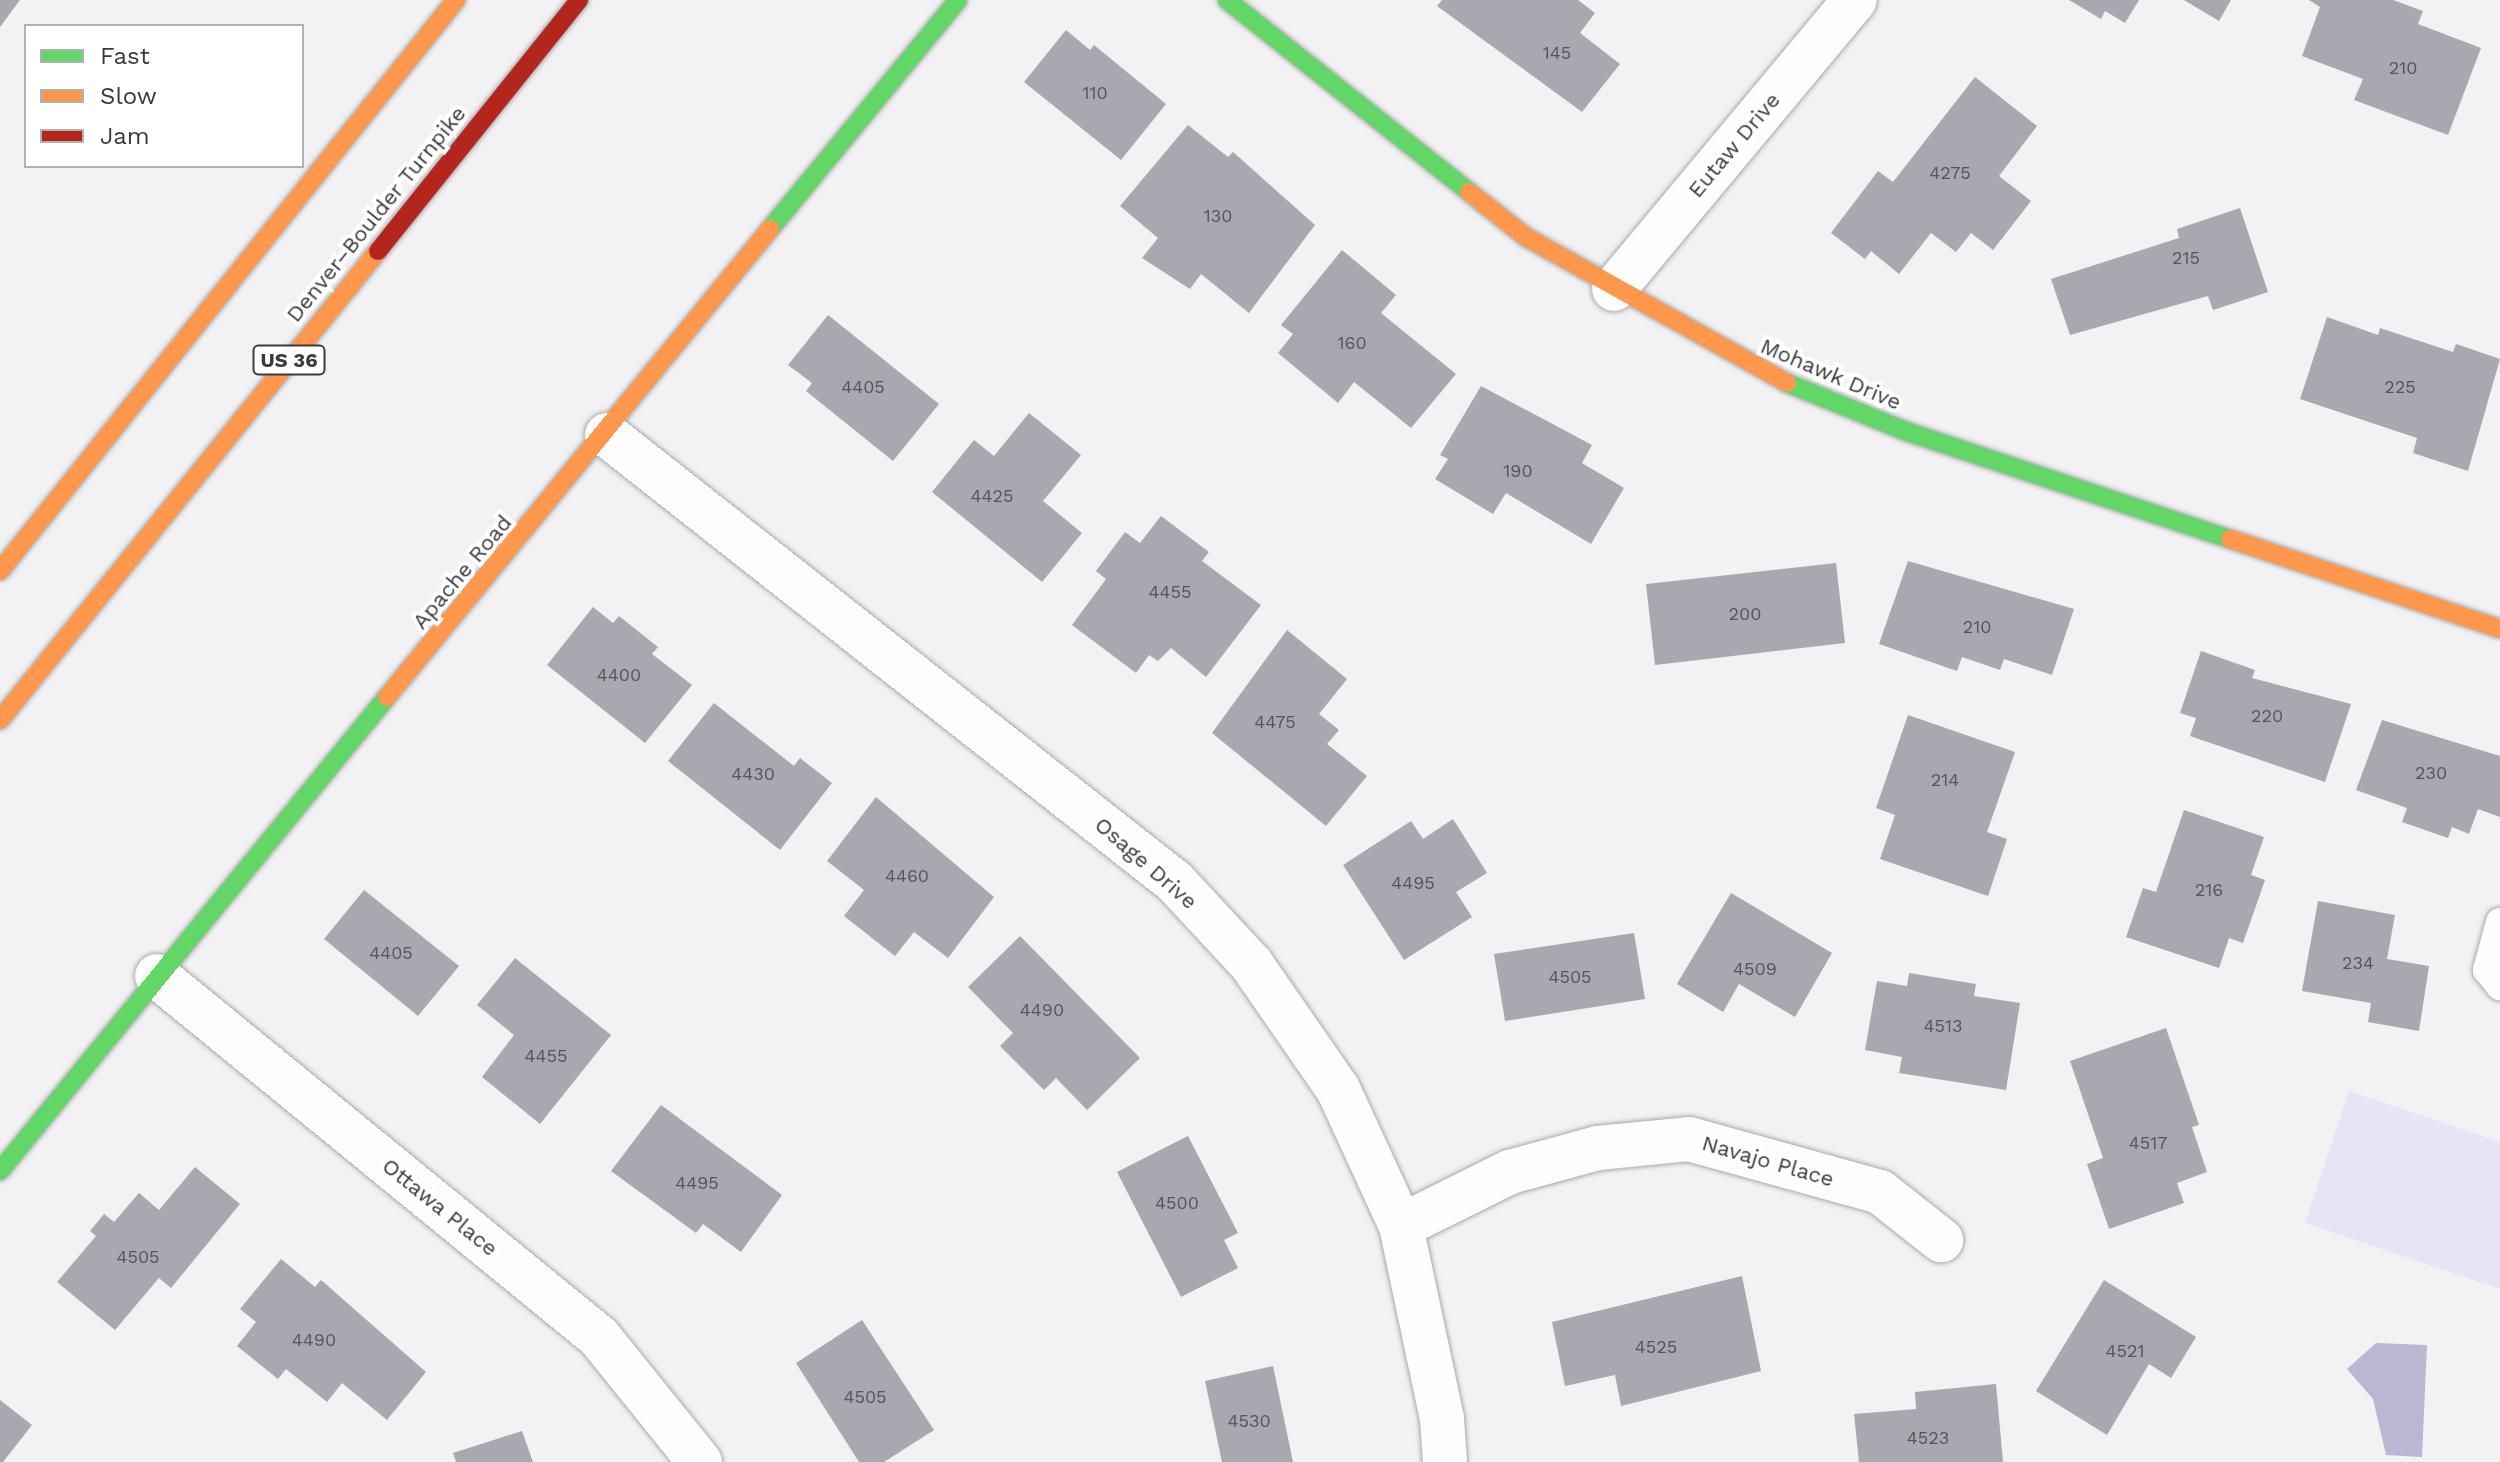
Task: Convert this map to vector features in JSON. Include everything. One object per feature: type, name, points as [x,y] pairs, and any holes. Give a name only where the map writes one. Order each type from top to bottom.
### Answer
[{"type":"main road","points":[[0,571],[456,0]]},
{"type":"main road","name":"Denver–Boulder Turnpike","points":[[0,720],[579,0]]},
{"type":"main road","name":"Apache Road","points":[[0,1171],[157,976],[607,435],[958,0]]},
{"type":"main road","name":"Mohawk Drive","points":[[1227,0],[1526,237],[1755,370],[1905,431],[2500,629]]},
{"type":"street","name":"Eutaw Drive","points":[[1614,289],[1855,0]]},
{"type":"street","name":"Osage Drive","points":[[607,435],[1175,882],[1252,965],[1338,1089],[1401,1226],[1442,1419],[1445,1462]]},
{"type":"street","name":"Ottawa Place","points":[[157,976],[599,1337],[700,1462]]},
{"type":"street","name":"Navajo Place","points":[[1401,1226],[1510,1172],[1598,1148],[1689,1139],[1880,1192],[1941,1240]]},
{"type":"lane","points":[[2500,922],[2487,970],[2500,986]]},
{"type":"shaded area","points":[[2349,1091],[2500,1142],[2500,1289],[2305,1223]]},
{"type":"shaded area","points":[[2376,1343],[2427,1345],[2422,1457],[2386,1455],[2373,1399],[2347,1369]]},
{"type":"building","points":[[0,0],[20,0],[0,27]]},
{"type":"building","points":[[1442,0],[1578,0],[1595,13],[1580,33],[1620,64],[1582,112],[1437,6]]},
{"type":"building","points":[[2069,0],[2139,0],[2125,23],[2105,11],[2101,19]]},
{"type":"building","points":[[2184,0],[2231,0],[2219,21]]},
{"type":"building","points":[[2309,0],[2393,0],[2423,11],[2418,24],[2481,48],[2448,135],[2354,100],[2363,79],[2302,56],[2320,7]]},
{"type":"building","points":[[1066,30],[1090,50],[1094,45],[1166,104],[1121,160],[1024,82]]},
{"type":"building","points":[[1975,77],[2037,126],[1999,176],[2031,201],[1993,250],[1971,233],[1956,252],[1931,233],[1899,274],[1871,251],[1865,259],[1831,233],[1878,171],[1893,182]]},
{"type":"building","points":[[1188,125],[1228,157],[1233,152],[1315,225],[1249,313],[1201,274],[1190,289],[1142,258],[1158,238],[1120,206]]},
{"type":"building","points":[[2240,208],[2268,292],[2213,310],[2208,296],[2070,335],[2051,279],[2179,238],[2177,229]]},
{"type":"building","points":[[1342,250],[1396,295],[1381,313],[1456,374],[1411,428],[1354,382],[1338,403],[1278,353],[1293,334],[1281,325]]},
{"type":"building","points":[[828,315],[939,404],[893,461],[806,391],[812,383],[788,365]]},
{"type":"building","points":[[2327,317],[2378,335],[2380,328],[2453,352],[2456,344],[2500,359],[2468,471],[2413,453],[2417,438],[2300,399]]},
{"type":"building","points":[[1481,386],[1592,445],[1582,463],[1624,488],[1591,544],[1506,493],[1493,514],[1435,479],[1448,459],[1440,455]]},
{"type":"building","points":[[1029,413],[1081,455],[1043,501],[1082,533],[1042,582],[932,492],[974,440],[994,456]]},
{"type":"building","points":[[1161,516],[1209,552],[1202,561],[1261,605],[1206,677],[1171,648],[1158,661],[1149,655],[1136,673],[1072,625],[1106,579],[1096,571],[1125,532],[1140,543]]},
{"type":"building","points":[[1908,561],[2074,609],[2052,675],[2004,659],[2000,670],[1962,657],[1957,671],[1879,644]]},
{"type":"building","points":[[1836,563],[1845,643],[1655,665],[1646,584]]},
{"type":"building","points":[[593,607],[613,623],[619,616],[658,647],[652,654],[692,685],[645,743],[547,665]]},
{"type":"building","points":[[1287,630],[1347,679],[1319,714],[1339,730],[1327,744],[1367,776],[1326,826],[1212,733]]},
{"type":"building","points":[[2201,651],[2255,670],[2252,678],[2351,704],[2325,782],[2190,736],[2196,718],[2180,713]]},
{"type":"building","points":[[714,703],[794,766],[800,758],[832,783],[780,850],[668,761]]},
{"type":"building","points":[[1908,715],[2015,752],[1987,832],[2007,839],[1988,896],[1880,859],[1895,815],[1876,808]]},
{"type":"building","points":[[2382,720],[2500,756],[2500,817],[2478,809],[2469,834],[2452,827],[2448,838],[2402,822],[2407,808],[2356,790]]},
{"type":"building","points":[[876,797],[994,897],[948,958],[914,932],[895,956],[844,916],[864,890],[827,861]]},
{"type":"building","points":[[2184,810],[2264,837],[2251,875],[2265,880],[2243,943],[2229,938],[2219,968],[2126,937],[2143,888],[2156,892]]},
{"type":"building","points":[[1453,819],[1487,873],[1456,892],[1472,917],[1404,960],[1343,865],[1411,821],[1423,839]]},
{"type":"building","points":[[364,890],[459,966],[418,1016],[324,939]]},
{"type":"building","points":[[1731,893],[1832,953],[1795,1017],[1739,984],[1723,1012],[1677,984]]},
{"type":"building","points":[[2318,901],[2395,915],[2387,959],[2429,966],[2419,1031],[2368,1022],[2371,1003],[2302,991]]},
{"type":"building","points":[[1634,933],[1645,999],[1505,1021],[1494,954]]},
{"type":"building","points":[[1020,936],[1140,1058],[1087,1110],[1056,1078],[1044,1090],[1000,1046],[1013,1033],[968,987]]},
{"type":"building","points":[[515,958],[611,1035],[540,1124],[482,1077],[514,1035],[477,1005]]},
{"type":"building","points":[[1909,973],[1976,984],[1974,996],[2020,1003],[2006,1090],[1899,1073],[1902,1057],[1865,1050],[1877,981],[1907,986]]},
{"type":"building","points":[[2166,1028],[2199,1125],[2192,1127],[2207,1172],[2177,1183],[2184,1203],[2109,1229],[2087,1164],[2103,1158],[2070,1061]]},
{"type":"building","points":[[661,1105],[782,1195],[741,1252],[703,1224],[696,1233],[611,1171]]},
{"type":"building","points":[[1188,1136],[1238,1233],[1224,1240],[1238,1268],[1181,1297],[1117,1172]]},
{"type":"building","points":[[195,1167],[240,1204],[171,1288],[159,1278],[115,1330],[57,1282],[96,1236],[90,1231],[104,1214],[114,1222],[139,1193],[159,1210]]},
{"type":"building","points":[[281,1259],[315,1287],[321,1280],[426,1372],[387,1420],[342,1383],[327,1402],[286,1369],[278,1379],[237,1346],[256,1322],[240,1309]]},
{"type":"building","points":[[1742,1276],[1761,1371],[1621,1406],[1615,1375],[1565,1386],[1552,1322]]},
{"type":"building","points":[[2104,1280],[2196,1337],[2171,1378],[2149,1364],[2107,1435],[2036,1391]]},
{"type":"building","points":[[862,1320],[934,1430],[884,1462],[859,1462],[796,1363]]},
{"type":"building","points":[[1273,1366],[1293,1462],[1222,1462],[1205,1381]]},
{"type":"building","points":[[1996,1384],[2003,1462],[1859,1462],[1854,1414],[1916,1409],[1915,1392]]},
{"type":"building","points":[[0,1400],[32,1425],[3,1462],[0,1462]]},
{"type":"building","points":[[522,1431],[533,1462],[456,1462],[453,1453]]},
{"type":"traffic: fast","points":[[770,229],[958,0]]},
{"type":"traffic: fast","points":[[1227,0],[1469,192]]},
{"type":"traffic: fast","points":[[1787,383],[1905,431],[2230,539]]},
{"type":"traffic: fast","points":[[0,1171],[387,697]]},
{"type":"traffic: slow","points":[[0,571],[456,0]]},
{"type":"traffic: slow","points":[[1469,192],[1526,237],[1787,383]]},
{"type":"traffic: slow","points":[[387,697],[770,229]]},
{"type":"traffic: slow","points":[[0,720],[378,251]]},
{"type":"traffic: slow","points":[[2230,539],[2500,629]]},
{"type":"traffic: jam","points":[[378,251],[579,0]]}]
